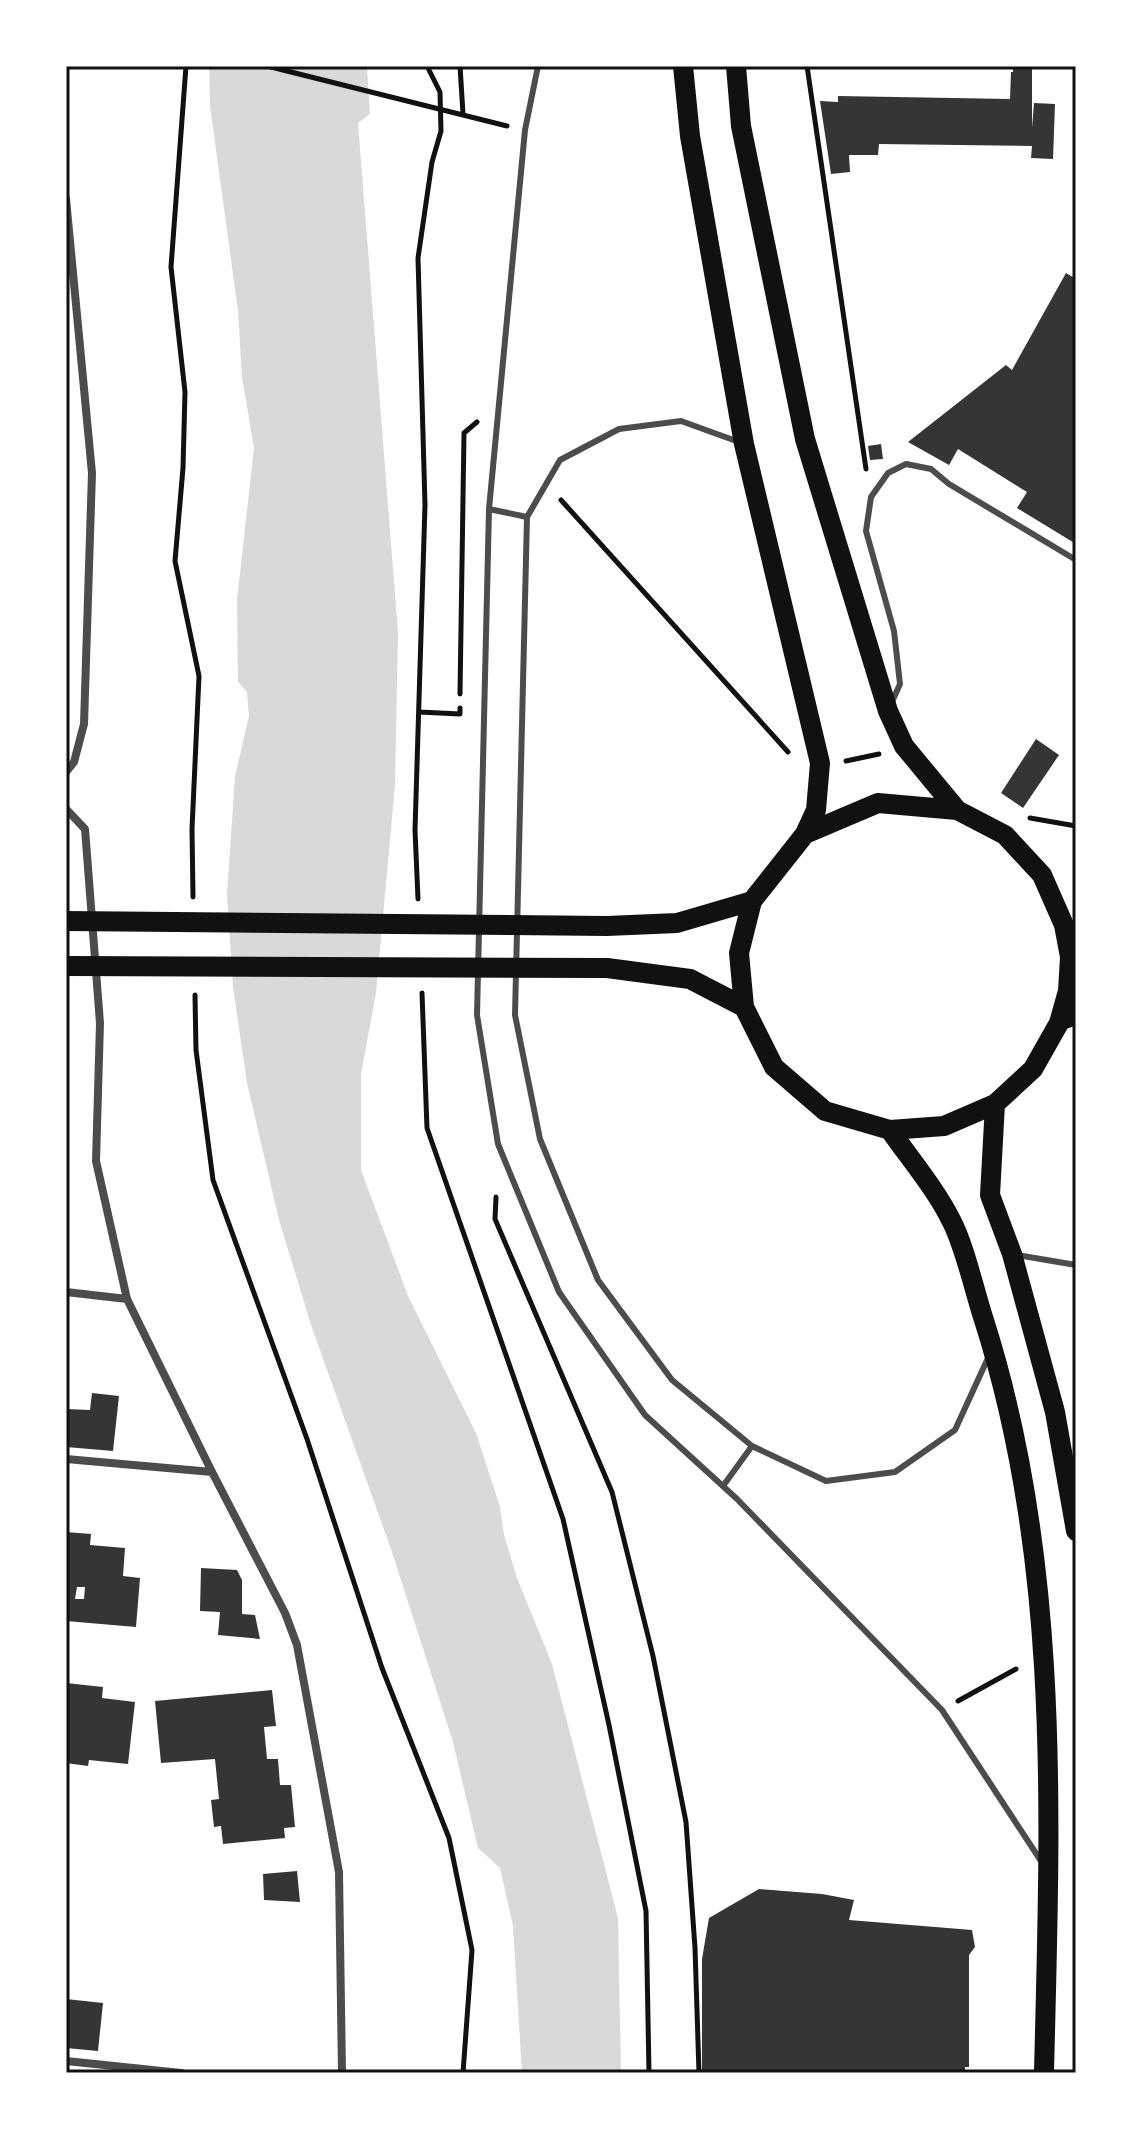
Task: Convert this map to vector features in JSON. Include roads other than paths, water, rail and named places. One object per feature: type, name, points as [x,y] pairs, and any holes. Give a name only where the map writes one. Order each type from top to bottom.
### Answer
[{"type":"main road","points":[[683,66],[690,136],[744,444],[820,763],[816,810],[805,834],[752,901],[739,953],[744,1007],[774,1067],[825,1111],[890,1130],[944,1126],[995,1104],[1033,1069],[1068,1020],[1070,926],[1042,875],[1005,835],[957,810],[878,803],[805,834]]},
{"type":"main road","points":[[740,72],[741,126],[805,439],[888,711],[904,746],[957,810]]},
{"type":"main road","points":[[66,921],[607,926],[677,923],[752,901]]},
{"type":"main road","points":[[66,966],[607,968],[690,979],[744,1007]]},
{"type":"main road","points":[[995,1104],[990,1195],[1012,1254],[1055,1412],[1076,1531]]},
{"type":"main road","points":[[890,1130],[952,1221],[1013,1419],[1030,1517],[1045,1653],[1049,1872],[1044,2073]]},
{"type":"street","points":[[66,199],[92,473],[84,724],[74,762],[66,772]]},
{"type":"street","points":[[66,809],[85,829],[100,1023],[96,1161],[127,1299],[285,1613],[297,1645],[339,1872],[342,2073]]},
{"type":"street","points":[[66,1292],[127,1299]]},
{"type":"street","points":[[66,1459],[212,1472]]},
{"type":"street","points":[[66,2061],[181,2073]]},
{"type":"lane","points":[[538,66],[525,130],[489,509],[477,1015],[498,1144],[559,1292],[645,1415],[723,1486],[942,1710],[1049,1872]]},
{"type":"lane","points":[[744,444],[681,421],[619,429],[560,460],[527,517],[515,1015],[540,1139],[598,1280],[672,1380],[752,1446],[826,1481],[895,1472],[955,1430],[993,1348]]},
{"type":"lane","points":[[888,711],[900,684],[894,631],[866,531],[871,497],[888,473],[906,464],[931,469],[949,484],[1076,560]]},
{"type":"lane","points":[[489,509],[527,517]]},
{"type":"lane","points":[[1012,1254],[1076,1265]]},
{"type":"lane","points":[[723,1486],[752,1446]]}]
